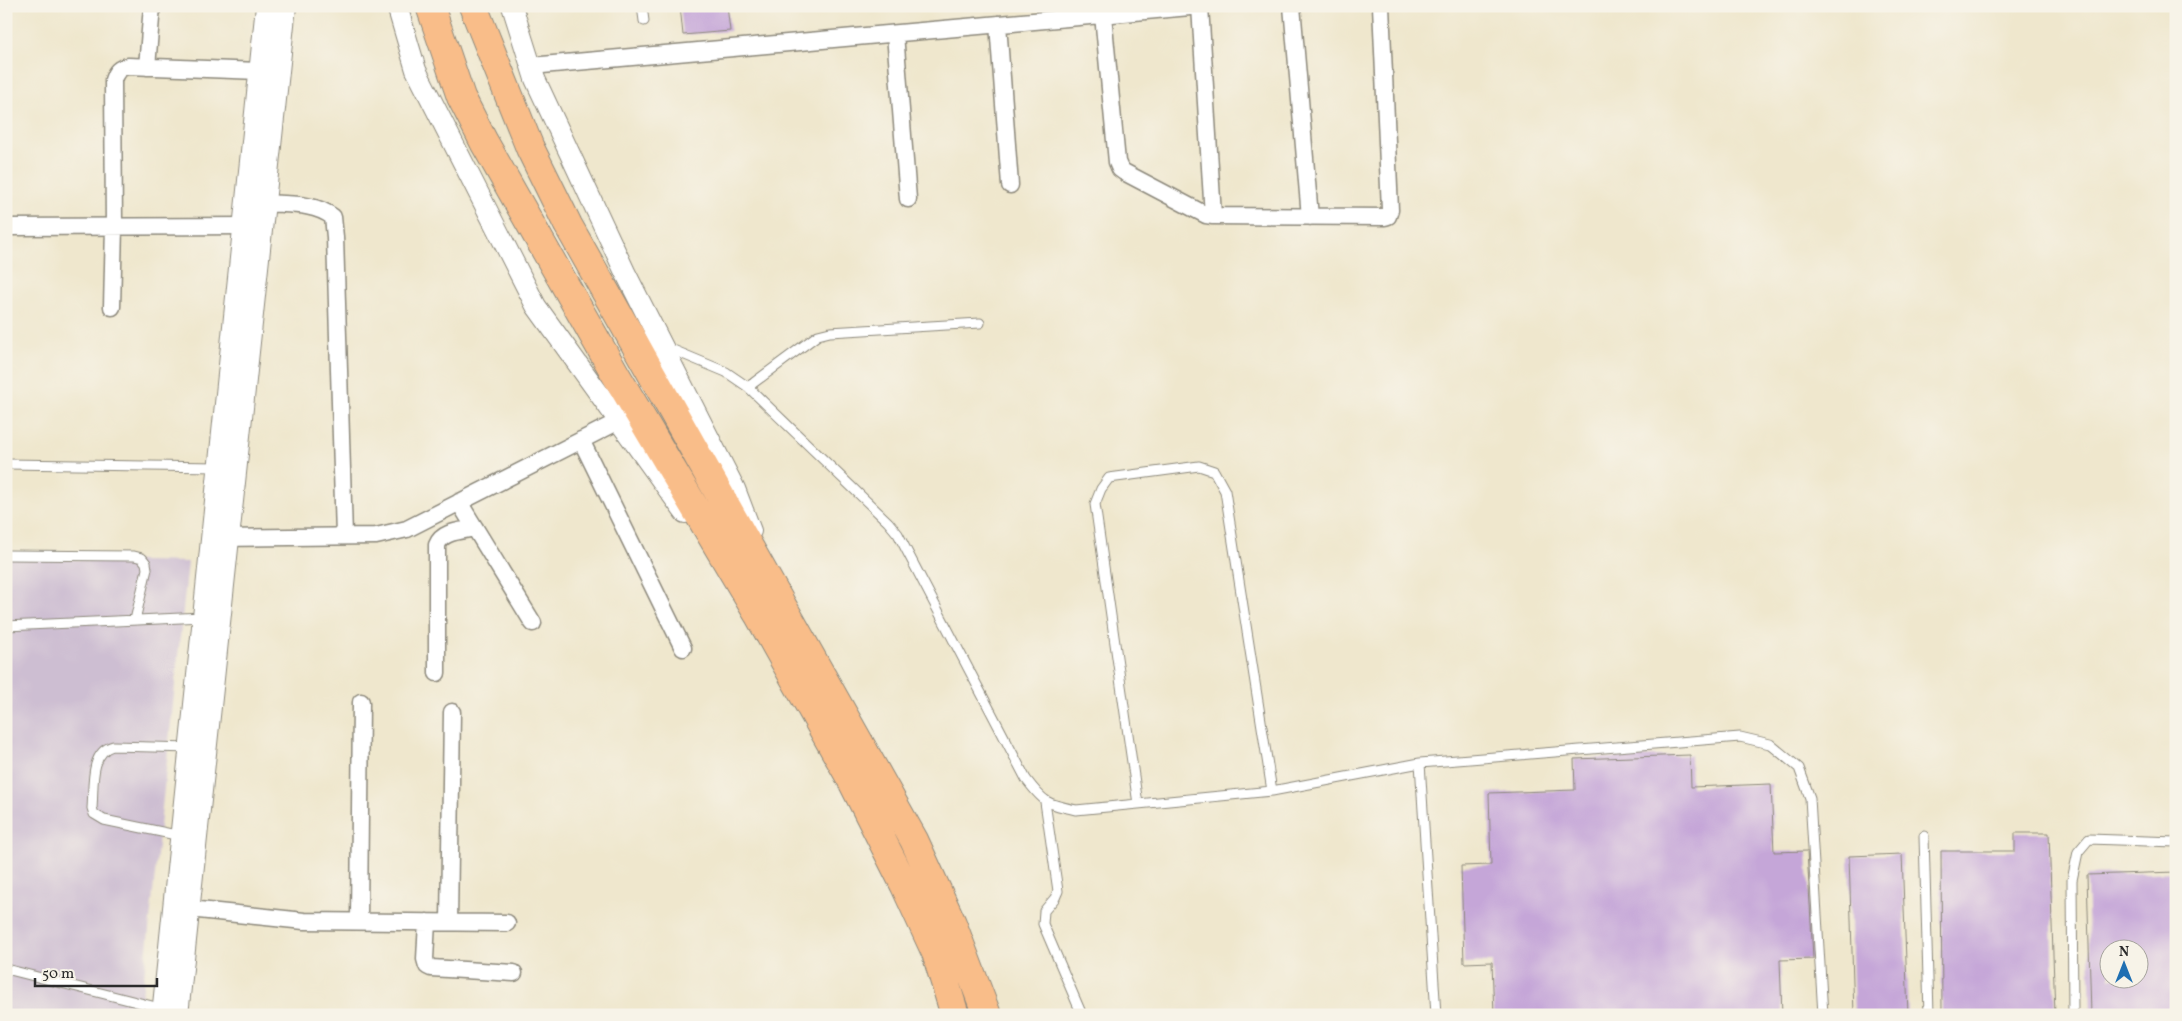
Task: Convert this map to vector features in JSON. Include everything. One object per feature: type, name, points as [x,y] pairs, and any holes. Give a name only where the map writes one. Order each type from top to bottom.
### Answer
[{"type":"highway","points":[[430,6],[461,97],[484,142],[616,375],[767,606],[914,840],[952,923],[987,1015]]},
{"type":"highway","points":[[473,6],[530,148],[568,225],[767,606],[905,886],[936,953],[955,1015]]},
{"type":"street","points":[[147,67],[152,6]]},
{"type":"street","points":[[170,1013],[182,921],[211,616],[252,226],[259,71],[266,6]]},
{"type":"street","points":[[252,226],[264,203],[286,6]]},
{"type":"street","points":[[397,6],[416,70],[536,306],[619,421],[767,606]]},
{"type":"street","points":[[512,6],[531,66],[620,264],[735,489],[767,606]]},
{"type":"street","points":[[531,66],[1200,6],[1212,216]]},
{"type":"street","points":[[1292,6],[1310,217]]},
{"type":"street","points":[[1103,15],[1117,162],[1120,169],[1206,215],[1385,217],[1390,214],[1381,6]]},
{"type":"street","points":[[998,24],[1010,185]]},
{"type":"street","points":[[895,34],[908,198]]},
{"type":"street","points":[[112,307],[114,80],[116,72],[121,68],[147,67],[259,71]]},
{"type":"street","points":[[264,203],[311,206],[324,210],[332,217],[335,247],[344,536]]},
{"type":"street","points":[[6,227],[252,226]]},
{"type":"street","points":[[219,538],[392,534],[407,529],[619,421]]},
{"type":"street","points":[[581,440],[683,648]]},
{"type":"street","points":[[459,502],[533,622]]},
{"type":"street","points":[[437,673],[437,545],[439,540],[446,534],[475,528]]},
{"type":"street","points":[[359,921],[361,702]]},
{"type":"street","points":[[449,922],[452,712]]},
{"type":"street","points":[[182,921],[507,923]]},
{"type":"street","points":[[428,922],[425,959],[431,968],[514,973]]},
{"type":"lane","points":[[642,6],[644,20]]},
{"type":"lane","points":[[748,387],[818,335],[830,332],[980,324]]},
{"type":"lane","points":[[662,345],[726,372],[748,387],[898,534],[1026,779],[1045,802],[1055,806],[1076,810],[1272,791],[1420,763],[1740,737],[1770,744],[1799,768],[1810,798],[1824,1015]]},
{"type":"lane","points":[[6,464],[227,467]]},
{"type":"lane","points":[[1138,804],[1095,504],[1109,478],[1199,466],[1214,471],[1225,490],[1272,791]]},
{"type":"lane","points":[[6,555],[134,556],[142,558],[146,563],[147,570],[135,620]]},
{"type":"lane","points":[[6,626],[211,616]]},
{"type":"lane","points":[[189,838],[104,820],[98,817],[94,814],[92,808],[95,770],[99,753],[113,746],[198,748]]},
{"type":"lane","points":[[1420,763],[1436,1015]]},
{"type":"lane","points":[[1045,802],[1058,891],[1055,898],[1044,911],[1043,924],[1082,1015]]},
{"type":"lane","points":[[1924,836],[1929,1015]]},
{"type":"lane","points":[[2073,1015],[2072,880],[2078,852],[2089,840],[2176,842]]},
{"type":"lane","points":[[6,970],[170,1013]]},
{"type":"shaded area","points":[[6,558],[188,562],[140,1015],[6,1015]]},
{"type":"building","points":[[680,6],[727,6],[730,31],[683,35]]},
{"type":"building","points":[[1690,755],[1691,787],[1771,784],[1774,852],[1807,851],[1813,959],[1780,960],[1782,1015],[1494,1015],[1492,962],[1464,963],[1461,866],[1491,865],[1489,793],[1575,790],[1574,759]]},
{"type":"building","points":[[2015,833],[2049,833],[2055,1015],[1942,1015],[1941,851],[2015,851]]},
{"type":"building","points":[[1902,854],[1908,1015],[1854,1015],[1849,856]]},
{"type":"building","points":[[2176,872],[2176,1015],[2091,1015],[2087,875]]}]
